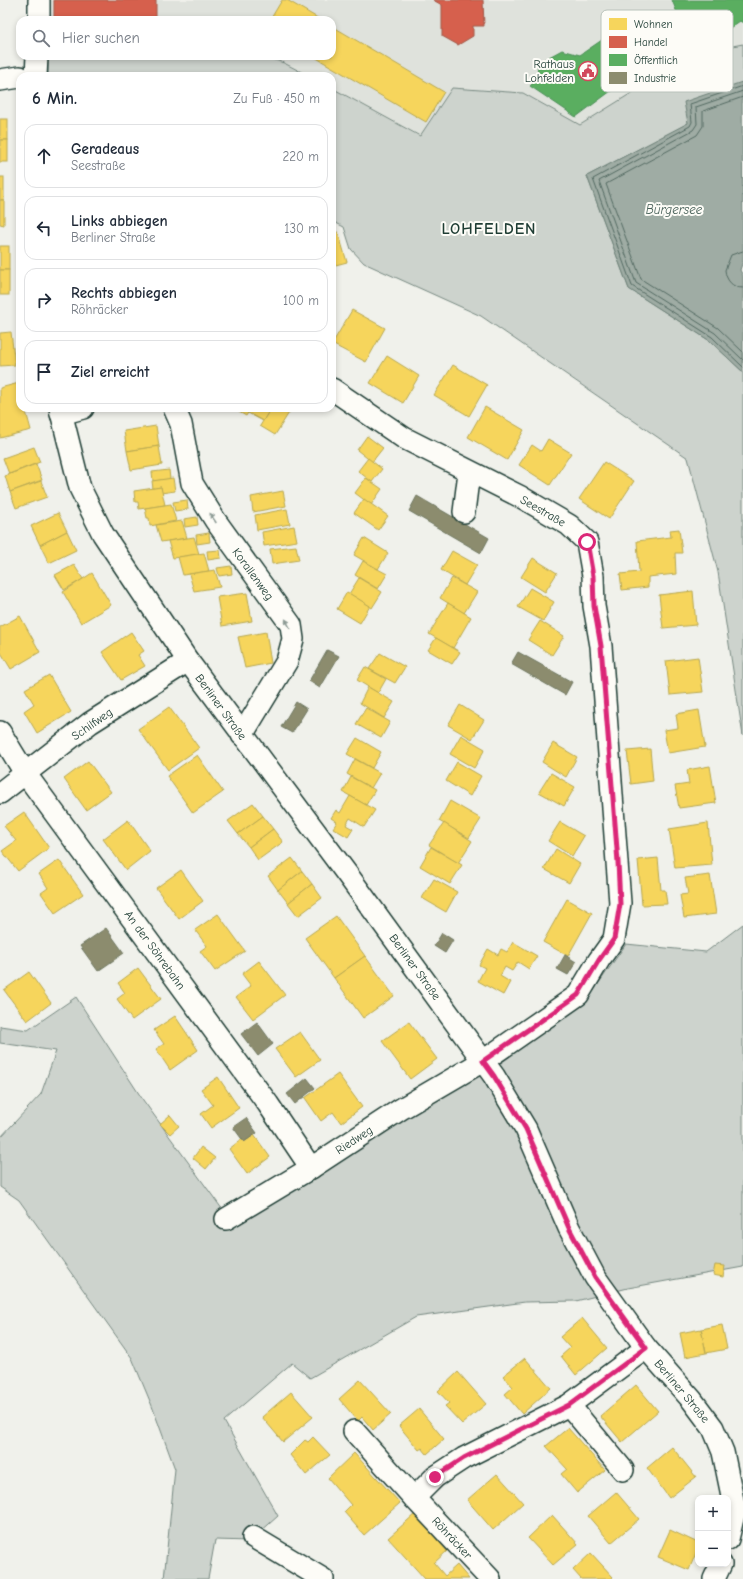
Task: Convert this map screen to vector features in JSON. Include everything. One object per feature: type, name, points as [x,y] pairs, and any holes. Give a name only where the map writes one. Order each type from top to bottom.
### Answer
[{"type":"street","points":[[39,0],[39,16]]},
{"type":"street","points":[[0,80],[16,76]]},
{"type":"street","name":"Seestraße","points":[[336,392],[404,438],[521,498],[569,525],[587,542],[593,576],[594,606],[601,646],[620,904],[614,939],[599,960],[578,995],[483,1061]]},
{"type":"street","name":"Berliner Straße","points":[[60,412],[80,488],[102,534],[188,661],[347,874],[494,1076],[526,1129],[569,1228],[595,1277],[646,1348],[713,1428],[723,1452],[735,1510],[730,1531]]},
{"type":"street","name":"Korallenweg","points":[[176,412],[181,424],[192,483],[214,520],[291,625],[293,639],[287,661],[242,735]]},
{"type":"street","points":[[464,512],[469,472]]},
{"type":"street","name":"Schilfweg","points":[[0,793],[90,723],[188,661]]},
{"type":"street","name":"An der Söhrebahn","points":[[0,732],[25,773],[268,1104],[311,1168]]},
{"type":"street","name":"Riedweg","points":[[226,1219],[311,1168],[401,1109],[483,1061]]},
{"type":"street","points":[[414,1498],[435,1477],[464,1458],[569,1405],[646,1348]]},
{"type":"street","points":[[569,1405],[623,1470]]},
{"type":"street","name":"Röhräcker","points":[[354,1431],[490,1579]]},
{"type":"street","points":[[253,1537],[323,1579]]},
{"type":"street","points":[[714,1579],[720,1567]]},
{"type":"shaded area","points":[[49,0],[743,0],[743,44],[733,46],[733,10],[601,10],[601,92],[633,92],[580,125],[523,93],[452,88],[421,136],[336,90],[336,72],[301,72],[275,60],[336,60],[336,16],[49,16]]},
{"type":"shaded area","points":[[743,44],[743,82],[733,90],[733,46]]},
{"type":"shaded area","points":[[48,60],[275,60],[301,72],[48,72]]},
{"type":"shaded area","points":[[452,88],[523,93],[580,125],[633,92],[730,92],[689,123],[587,176],[629,289],[710,341],[743,372],[743,736],[718,572],[688,458],[481,316],[364,263],[351,249],[344,227],[336,223],[336,90],[420,136]]},
{"type":"shaded area","points":[[743,924],[743,1267],[628,1288],[576,1301],[525,1302],[416,1317],[310,1378],[292,1363],[224,1421],[278,1516],[250,1541],[215,1540],[208,1579],[164,1579],[175,1469],[152,1406],[132,1358],[19,1200],[0,1187],[0,1138],[41,1094],[56,1051],[0,1043],[0,1026],[28,1030],[76,997],[143,1100],[233,1224],[508,1054],[594,990],[626,944],[706,952]]},
{"type":"water","name":"Bürgersee","points":[[742,82],[743,261],[740,270],[743,276],[743,372],[710,341],[629,289],[587,176],[688,123],[684,102],[713,92],[733,92],[733,85]]},
{"type":"building: Wohnen","points":[[282,0],[287,0],[314,16],[272,16]]},
{"type":"building: Wohnen","points":[[336,28],[444,92],[426,122],[320,60],[336,60]]},
{"type":"building: Wohnen","points":[[0,119],[8,119],[8,140],[0,140]]},
{"type":"building: Wohnen","points":[[0,140],[8,140],[8,162],[0,162]]},
{"type":"building: Wohnen","points":[[0,177],[4,177],[4,200],[0,200]]},
{"type":"building: Wohnen","points":[[0,200],[4,200],[4,225],[0,224]]},
{"type":"building: Wohnen","points":[[336,232],[338,232],[347,262],[336,265]]},
{"type":"building: Wohnen","points":[[0,246],[9,246],[9,270],[0,270]]},
{"type":"building: Wohnen","points":[[0,270],[9,270],[9,295],[0,295]]},
{"type":"building: Wohnen","points":[[352,310],[385,328],[366,362],[336,346],[336,337]]},
{"type":"building: Wohnen","points":[[11,332],[15,365],[0,366],[0,333]]},
{"type":"building: Wohnen","points":[[387,356],[419,376],[403,403],[370,383]]},
{"type":"building: Wohnen","points":[[453,365],[487,385],[469,416],[434,395]]},
{"type":"building: Wohnen","points":[[16,384],[16,412],[26,412],[31,430],[0,438],[0,388]]},
{"type":"building: Wohnen","points":[[485,407],[524,430],[507,460],[468,437]]},
{"type":"building: Wohnen","points":[[239,412],[248,412],[246,416]]},
{"type":"building: Wohnen","points":[[249,412],[269,412],[263,421]]},
{"type":"building: Wohnen","points":[[269,412],[289,412],[275,435],[260,426]]},
{"type":"building: Wohnen","points":[[156,426],[159,446],[127,451],[124,431]]},
{"type":"building: Wohnen","points":[[367,436],[383,448],[372,462],[357,450]]},
{"type":"building: Wohnen","points":[[548,439],[571,453],[550,485],[519,465],[532,445],[541,451]]},
{"type":"building: Wohnen","points":[[159,446],[162,465],[131,470],[127,451]]},
{"type":"building: Wohnen","points":[[34,447],[40,462],[9,474],[3,458]]},
{"type":"building: Wohnen","points":[[368,458],[382,469],[372,482],[358,471]]},
{"type":"building: Wohnen","points":[[604,462],[634,481],[609,519],[579,499]]},
{"type":"building: Wohnen","points":[[36,464],[42,480],[10,492],[5,476]]},
{"type":"building: Wohnen","points":[[169,470],[170,479],[153,481],[152,472]]},
{"type":"building: Wohnen","points":[[173,478],[175,491],[161,493],[161,487],[153,489],[152,481]]},
{"type":"building: Wohnen","points":[[366,478],[382,489],[371,505],[355,493]]},
{"type":"building: Wohnen","points":[[41,481],[47,497],[16,508],[10,492]]},
{"type":"building: Wohnen","points":[[161,487],[165,505],[139,509],[138,502],[135,502],[134,491]]},
{"type":"building: Wohnen","points":[[283,491],[286,506],[253,512],[251,497]]},
{"type":"building: Wohnen","points":[[364,499],[388,516],[378,530],[354,513]]},
{"type":"building: Wohnen","points":[[187,500],[188,509],[175,511],[173,502]]},
{"type":"building: Wohnen","points":[[171,504],[176,521],[150,526],[145,508]]},
{"type":"building: Wohnen","points":[[287,509],[290,524],[257,530],[255,515]]},
{"type":"building: Wohnen","points":[[58,513],[67,531],[40,545],[31,526]]},
{"type":"building: Wohnen","points":[[197,517],[198,525],[185,527],[184,519]]},
{"type":"building: Wohnen","points":[[182,521],[187,538],[161,542],[156,525]]},
{"type":"building: Wohnen","points":[[294,526],[297,541],[264,546],[262,532]]},
{"type":"building: Wohnen","points":[[679,529],[682,553],[675,553],[676,574],[648,577],[648,587],[622,590],[620,574],[639,572],[637,541],[671,537],[670,530]]},
{"type":"building: Wohnen","points":[[67,531],[76,550],[49,563],[40,545]]},
{"type":"building: Wohnen","points":[[209,533],[210,542],[197,544],[196,535]]},
{"type":"building: Wohnen","points":[[194,537],[199,554],[173,558],[168,541]]},
{"type":"building: Wohnen","points":[[364,538],[388,553],[378,569],[354,555]]},
{"type":"building: Wohnen","points":[[296,546],[299,560],[272,564],[270,549]]},
{"type":"building: Wohnen","points":[[220,550],[221,558],[208,560],[207,551]]},
{"type":"building: Wohnen","points":[[452,551],[477,565],[465,585],[441,570]]},
{"type":"building: Wohnen","points":[[204,553],[209,571],[183,575],[178,557]]},
{"type":"building: Wohnen","points":[[533,558],[557,573],[545,592],[521,577]]},
{"type":"building: Wohnen","points":[[363,561],[387,574],[378,589],[355,575]]},
{"type":"building: Wohnen","points":[[74,565],[83,579],[64,590],[55,575]]},
{"type":"building: Wohnen","points":[[231,566],[232,574],[219,576],[217,568]]},
{"type":"building: Wohnen","points":[[215,570],[220,587],[194,591],[189,574]]},
{"type":"building: Wohnen","points":[[92,573],[111,605],[81,623],[63,592]]},
{"type":"building: Wohnen","points":[[359,578],[382,592],[372,608],[349,594]]},
{"type":"building: Wohnen","points":[[452,578],[477,592],[464,613],[440,598]]},
{"type":"building: Wohnen","points":[[530,588],[554,602],[543,621],[518,607]]},
{"type":"building: Wohnen","points":[[693,591],[696,625],[663,628],[659,595]]},
{"type":"building: Wohnen","points":[[347,592],[370,606],[360,623],[337,609]]},
{"type":"building: Wohnen","points":[[247,593],[252,621],[222,626],[217,597]]},
{"type":"building: Wohnen","points":[[448,603],[471,617],[453,648],[429,634]]},
{"type":"building: Wohnen","points":[[20,616],[40,652],[11,669],[0,651],[0,627]]},
{"type":"building: Wohnen","points":[[540,621],[564,636],[552,655],[528,640]]},
{"type":"building: Wohnen","points":[[131,632],[144,651],[138,655],[145,666],[121,680],[102,652]]},
{"type":"building: Wohnen","points":[[266,632],[271,663],[245,668],[238,637]]},
{"type":"building: Wohnen","points":[[436,638],[460,652],[452,664],[428,650]]},
{"type":"building: Wohnen","points":[[380,653],[405,667],[395,683],[369,669]]},
{"type":"building: Wohnen","points":[[698,657],[703,692],[670,695],[666,661]]},
{"type":"building: Wohnen","points":[[365,667],[386,679],[378,693],[357,680]]},
{"type":"building: Wohnen","points":[[49,675],[71,712],[37,733],[24,711],[34,704],[25,689]]},
{"type":"building: Wohnen","points":[[368,687],[394,702],[384,718],[360,703]]},
{"type":"building: Wohnen","points":[[460,705],[484,720],[472,739],[448,725]]},
{"type":"building: Wohnen","points":[[169,707],[199,748],[168,770],[138,729]]},
{"type":"building: Wohnen","points":[[366,708],[390,722],[381,738],[356,724]]},
{"type":"building: Wohnen","points":[[699,710],[705,747],[668,753],[664,730],[678,728],[676,714]]},
{"type":"building: Wohnen","points":[[461,735],[485,749],[474,768],[450,754]]},
{"type":"building: Wohnen","points":[[357,738],[381,752],[372,768],[347,754]]},
{"type":"building: Wohnen","points":[[553,743],[577,757],[566,777],[542,762]]},
{"type":"building: Wohnen","points":[[650,749],[653,781],[631,784],[627,751]]},
{"type":"building: Wohnen","points":[[197,755],[223,792],[193,813],[167,776]]},
{"type":"building: Wohnen","points":[[355,759],[380,773],[371,788],[347,774]]},
{"type":"building: Wohnen","points":[[88,761],[111,792],[86,810],[64,779]]},
{"type":"building: Wohnen","points":[[457,762],[481,776],[470,796],[446,781]]},
{"type":"building: Wohnen","points":[[710,766],[716,803],[679,808],[675,786],[689,784],[687,770]]},
{"type":"building: Wohnen","points":[[551,773],[575,787],[564,806],[539,792]]},
{"type":"building: Wohnen","points":[[351,777],[375,790],[366,805],[343,792]]},
{"type":"building: Wohnen","points":[[350,796],[375,810],[364,827],[350,818],[346,825],[353,829],[348,837],[333,828],[337,822],[331,818],[336,810],[340,813]]},
{"type":"building: Wohnen","points":[[450,801],[481,819],[469,838],[439,821]]},
{"type":"building: Wohnen","points":[[253,803],[263,816],[238,834],[228,821]]},
{"type":"building: Wohnen","points":[[24,812],[49,848],[18,871],[2,851],[16,841],[4,826]]},
{"type":"building: Wohnen","points":[[263,816],[273,829],[249,847],[238,834]]},
{"type":"building: Wohnen","points":[[128,820],[150,851],[126,870],[103,839]]},
{"type":"building: Wohnen","points":[[560,822],[584,836],[572,856],[548,841]]},
{"type":"building: Wohnen","points":[[444,823],[472,841],[458,863],[429,845]]},
{"type":"building: Wohnen","points":[[708,823],[712,865],[675,868],[669,829]]},
{"type":"building: Wohnen","points":[[273,829],[283,842],[258,860],[249,847]]},
{"type":"building: Wohnen","points":[[431,847],[462,865],[450,884],[420,866]]},
{"type":"building: Wohnen","points":[[556,849],[580,864],[569,883],[544,869]]},
{"type":"building: Wohnen","points":[[292,858],[302,871],[278,890],[268,876]]},
{"type":"building: Wohnen","points":[[658,858],[661,890],[665,890],[667,904],[642,905],[638,860]]},
{"type":"building: Wohnen","points":[[59,860],[83,894],[55,913],[41,893],[48,888],[39,874]]},
{"type":"building: Wohnen","points":[[181,870],[203,901],[179,919],[156,888]]},
{"type":"building: Wohnen","points":[[302,871],[312,884],[288,903],[278,890]]},
{"type":"building: Wohnen","points":[[710,875],[716,914],[684,918],[680,895],[688,894],[685,878]]},
{"type":"building: Wohnen","points":[[434,879],[457,892],[446,912],[422,898]]},
{"type":"building: Wohnen","points":[[312,884],[322,898],[298,916],[288,903]]},
{"type":"building: Wohnen","points":[[567,899],[592,913],[568,956],[543,942]]},
{"type":"building: Wohnen","points":[[218,914],[245,951],[215,971],[200,951],[207,946],[195,930]]},
{"type":"building: Wohnen","points":[[336,916],[365,956],[334,978],[305,938]]},
{"type":"building: Wohnen","points":[[513,942],[537,956],[529,969],[518,962],[512,971],[505,967],[500,976],[510,982],[503,995],[478,981],[485,968],[479,965],[488,949],[498,955],[501,949],[507,952]]},
{"type":"building: Wohnen","points":[[365,956],[394,996],[363,1018],[334,978]]},
{"type":"building: Wohnen","points":[[259,961],[285,995],[253,1019],[236,997],[251,986],[242,974]]},
{"type":"building: Wohnen","points":[[138,968],[161,999],[132,1020],[117,999],[125,993],[118,983]]},
{"type":"building: Wohnen","points":[[29,972],[51,1003],[27,1021],[4,990]]},
{"type":"building: Wohnen","points":[[175,1016],[198,1050],[170,1070],[156,1049],[164,1044],[154,1030]]},
{"type":"building: Wohnen","points":[[409,1022],[437,1059],[410,1079],[382,1041]]},
{"type":"building: Wohnen","points":[[300,1032],[320,1060],[296,1077],[275,1049]]},
{"type":"building: Wohnen","points":[[338,1074],[362,1107],[341,1123],[333,1112],[321,1121],[305,1098]]},
{"type":"building: Wohnen","points":[[218,1077],[239,1108],[211,1128],[201,1114],[213,1105],[201,1089]]},
{"type":"building: Wohnen","points":[[170,1115],[179,1126],[170,1134],[160,1124]]},
{"type":"building: Wohnen","points":[[254,1135],[270,1157],[247,1174],[229,1149],[242,1139],[244,1142]]},
{"type":"building: Wohnen","points":[[201,1147],[215,1158],[206,1169],[193,1158]]},
{"type":"building: Wohnen","points":[[715,1265],[725,1266],[723,1277],[713,1275]]},
{"type":"building: Wohnen","points":[[582,1318],[607,1348],[576,1375],[561,1356],[570,1348],[560,1337]]},
{"type":"building: Wohnen","points":[[722,1325],[727,1349],[706,1353],[701,1329]]},
{"type":"building: Wohnen","points":[[701,1329],[706,1353],[685,1357],[680,1333]]},
{"type":"building: Wohnen","points":[[525,1358],[551,1388],[522,1414],[505,1394],[513,1387],[503,1376]]},
{"type":"building: Wohnen","points":[[458,1372],[486,1404],[462,1424],[445,1406],[449,1403],[438,1391]]},
{"type":"building: Wohnen","points":[[360,1380],[391,1414],[373,1430],[362,1417],[358,1421],[339,1399]]},
{"type":"building: Wohnen","points":[[636,1385],[658,1411],[622,1442],[600,1416]]},
{"type":"building: Wohnen","points":[[291,1392],[313,1417],[283,1442],[262,1417]]},
{"type":"building: Wohnen","points":[[419,1409],[444,1439],[427,1454],[422,1448],[419,1450],[399,1426]]},
{"type":"building: Wohnen","points":[[568,1428],[605,1470],[577,1493],[561,1474],[567,1469],[546,1446]]},
{"type":"building: Wohnen","points":[[313,1437],[330,1455],[306,1475],[290,1455],[305,1440],[308,1442]]},
{"type":"building: Wohnen","points":[[672,1447],[696,1477],[669,1498],[647,1468]]},
{"type":"building: Wohnen","points":[[354,1453],[400,1503],[364,1535],[344,1512],[351,1505],[328,1478]]},
{"type":"building: Wohnen","points":[[497,1474],[523,1503],[493,1530],[467,1500]]},
{"type":"building: Wohnen","points":[[616,1492],[639,1519],[611,1543],[588,1516]]},
{"type":"building: Wohnen","points":[[415,1514],[447,1551],[434,1563],[445,1576],[457,1565],[469,1579],[425,1579],[388,1538]]},
{"type":"building: Wohnen","points":[[552,1515],[578,1544],[553,1565],[528,1538]]},
{"type":"building: Wohnen","points":[[670,1530],[695,1542],[695,1555],[689,1570],[658,1557]]},
{"type":"building: Wohnen","points":[[591,1553],[613,1577],[611,1579],[581,1579],[573,1570]]},
{"type":"building: Handel","points":[[54,0],[156,0],[156,16],[54,16]]},
{"type":"building: Handel","points":[[433,0],[483,0],[484,26],[473,26],[473,36],[458,45],[442,36],[442,5]]},
{"type":"building: Öffentlich","points":[[672,0],[743,0],[743,23],[740,21],[733,26],[733,10],[676,10]]},
{"type":"building: Öffentlich","name":"Rathaus Lohfelden","points":[[601,41],[601,92],[610,92],[576,117],[530,86],[537,79],[538,63],[562,50],[580,55]]},
{"type":"building: Industrie","points":[[417,496],[489,538],[481,553],[409,511]]},
{"type":"building: Industrie","points":[[327,650],[339,656],[320,688],[309,681]]},
{"type":"building: Industrie","points":[[518,652],[572,682],[565,695],[511,664]]},
{"type":"building: Industrie","points":[[296,702],[307,709],[292,733],[281,727]]},
{"type":"building: Industrie","points":[[106,928],[124,953],[98,971],[80,946]]},
{"type":"building: Industrie","points":[[442,933],[453,940],[445,953],[434,946]]},
{"type":"building: Industrie","points":[[565,955],[576,962],[568,975],[557,969]]},
{"type":"building: Industrie","points":[[257,1022],[273,1044],[258,1056],[241,1034]]},
{"type":"building: Industrie","points":[[307,1078],[315,1088],[295,1104],[287,1094]]},
{"type":"building: Industrie","points":[[246,1118],[257,1133],[244,1142],[233,1127]]},
{"type":"place","name":"Rathaus Lohfelden","points":[[588,71]]},
{"type":"district","name":"LOHFELDEN","points":[[489,229]]},
{"type":"route","points":[[435,1477],[464,1458],[569,1405],[646,1348],[595,1277],[569,1228],[526,1129],[494,1076],[483,1061],[578,995],[599,960],[614,939],[620,904],[618,862],[608,721],[603,687],[601,646],[594,606],[593,576],[587,542]]}]
